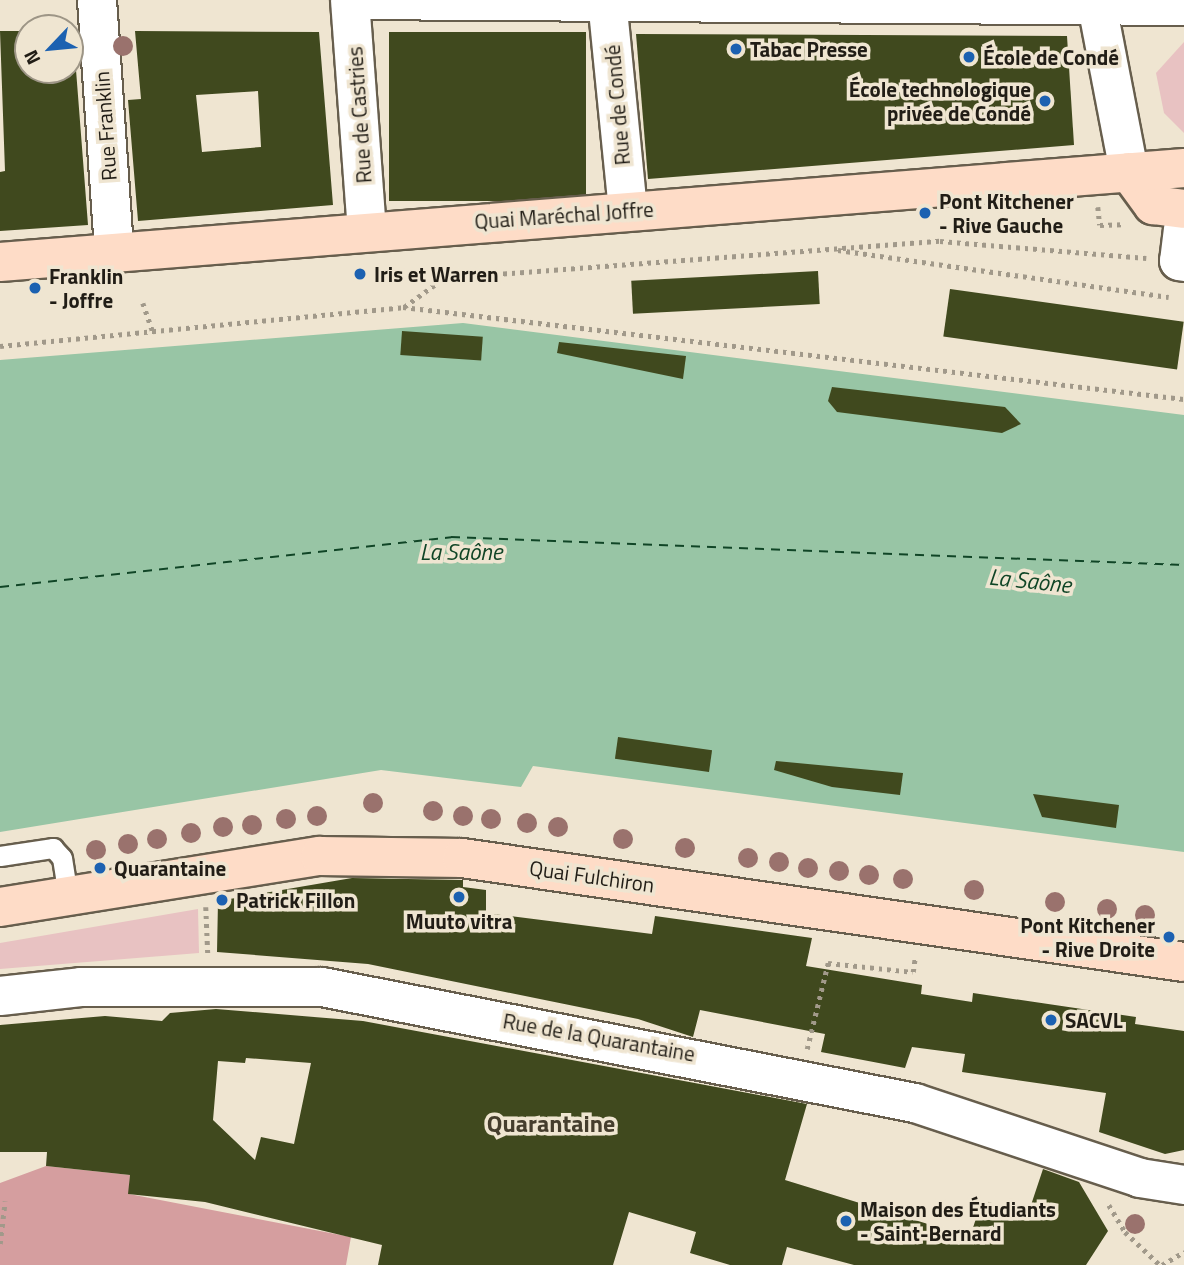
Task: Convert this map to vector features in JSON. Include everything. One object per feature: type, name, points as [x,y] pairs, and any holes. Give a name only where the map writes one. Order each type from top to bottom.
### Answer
[{"type":"main road","name":"Quai Maréchal Joffre","points":[[0,262],[367,230],[1184,168]]},
{"type":"main road","points":[[1129,172],[1153,205],[1183,236]]},
{"type":"main road","name":"Quai Fulchiron","points":[[0,907],[66,883],[320,856],[462,858],[1184,962]]},
{"type":"street","name":"Rue Franklin","points":[[97,0],[114,251]]},
{"type":"street","points":[[351,0],[1097,2],[1184,6]]},
{"type":"street","name":"Rue de Castries","points":[[351,0],[367,230]]},
{"type":"street","name":"Rue de Condé","points":[[608,1],[628,210]]},
{"type":"street","points":[[1097,2],[1129,172]]},
{"type":"street","name":"Rue de la Quarantaine","points":[[0,996],[81,987],[322,987],[800,1077],[915,1103],[1140,1178],[1184,1185]]},
{"type":"lane","points":[[0,856],[53,848],[66,883]]},
{"type":"path","points":[[404,307],[444,278],[940,241],[1183,236]]},
{"type":"path","points":[[830,249],[1184,299]]},
{"type":"path","points":[[143,303],[153,332]]},
{"type":"path","points":[[0,346],[404,307],[1184,399]]},
{"type":"path","points":[[207,928],[208,953]]},
{"type":"path","points":[[800,1077],[828,963],[900,971]]},
{"type":"path","points":[[0,1244],[5,1201]]},
{"type":"path","points":[[1106,1201],[1125,1232],[1161,1265],[1184,1252]]},
{"type":"shaded area","points":[[1184,42],[1184,133],[1164,113],[1156,73]]},
{"type":"shaded area","points":[[198,909],[199,953],[0,969],[0,943]]},
{"type":"shaded area","points":[[46,1166],[130,1175],[129,1194],[351,1237],[346,1265],[0,1265],[0,1183]]},
{"type":"water","name":"La Saône","points":[[463,323],[1184,415],[1184,852],[533,766],[521,787],[381,770],[0,832],[0,360]]},
{"type":"building","points":[[0,31],[14,31],[14,84],[77,84],[88,225],[0,231],[0,172],[5,171]]},
{"type":"building","points":[[135,31],[319,32],[333,205],[138,221],[128,100],[141,99]],"holes":[[[258,91],[261,147],[202,152],[196,95]]]},
{"type":"building","points":[[389,32],[586,32],[586,201],[389,201]]},
{"type":"building","points":[[636,34],[1067,36],[1074,145],[648,179]]},
{"type":"building","points":[[818,271],[820,304],[633,314],[631,281]]},
{"type":"building","points":[[950,289],[1184,322],[1177,369],[943,337]]},
{"type":"building","points":[[402,331],[483,337],[481,361],[400,355]]},
{"type":"building","points":[[559,342],[686,356],[683,379],[557,353]]},
{"type":"building","points":[[832,387],[1005,407],[1021,424],[1002,433],[837,412],[828,401]]},
{"type":"building","points":[[618,737],[712,750],[709,772],[615,759]]},
{"type":"building","points":[[776,761],[903,773],[900,795],[832,787],[774,770]]},
{"type":"building","points":[[1033,794],[1119,805],[1116,828],[1042,817]]},
{"type":"building","points":[[352,878],[463,880],[463,887],[486,890],[486,913],[652,934],[655,916],[812,938],[806,966],[922,985],[921,994],[972,1002],[973,993],[1136,1017],[1135,1024],[1184,1031],[1184,1150],[1165,1154],[1099,1132],[1106,1093],[962,1072],[965,1054],[912,1047],[905,1068],[821,1052],[825,1034],[700,1010],[693,1037],[638,1019],[368,964],[217,952],[218,901]]},
{"type":"building","points":[[216,1009],[363,1021],[807,1104],[785,1180],[970,1237],[982,1200],[1028,1214],[1043,1169],[1079,1182],[1108,1231],[1086,1265],[854,1265],[787,1247],[782,1265],[730,1265],[690,1253],[696,1232],[629,1212],[613,1265],[378,1265],[382,1245],[205,1202],[128,1194],[130,1175],[46,1166],[47,1152],[0,1152],[0,1025],[105,1016],[162,1021],[170,1013]],"holes":[[[246,1058],[311,1063],[294,1144],[261,1137],[255,1160],[213,1120],[218,1061],[245,1063]]]},
{"type":"ferry route","points":[[0,587],[451,537],[1184,565]]},
{"type":"place","name":"Tabac Presse","points":[[736,49]]},
{"type":"place","name":"École de Condé","points":[[969,57]]},
{"type":"place","name":"École technologique privée de Condé","points":[[1045,101]]},
{"type":"place","name":"Pont Kitchener - Rive Gauche","points":[[925,213]]},
{"type":"place","name":"Iris et Warren","points":[[360,274]]},
{"type":"place","name":"Franklin - Joffre","points":[[35,288]]},
{"type":"place","name":"Quarantaine","points":[[100,868]]},
{"type":"place","name":"Muuto vitra","points":[[459,897]]},
{"type":"place","name":"Patrick Fillon","points":[[222,900]]},
{"type":"place","name":"Pont Kitchener - Rive Droite","points":[[1169,937]]},
{"type":"place","name":"SACVL","points":[[1051,1020]]},
{"type":"place","name":"Maison des Étudiants - Saint-Bernard","points":[[846,1221]]},
{"type":"district","name":"Quarantaine","points":[[551,1124]]}]
